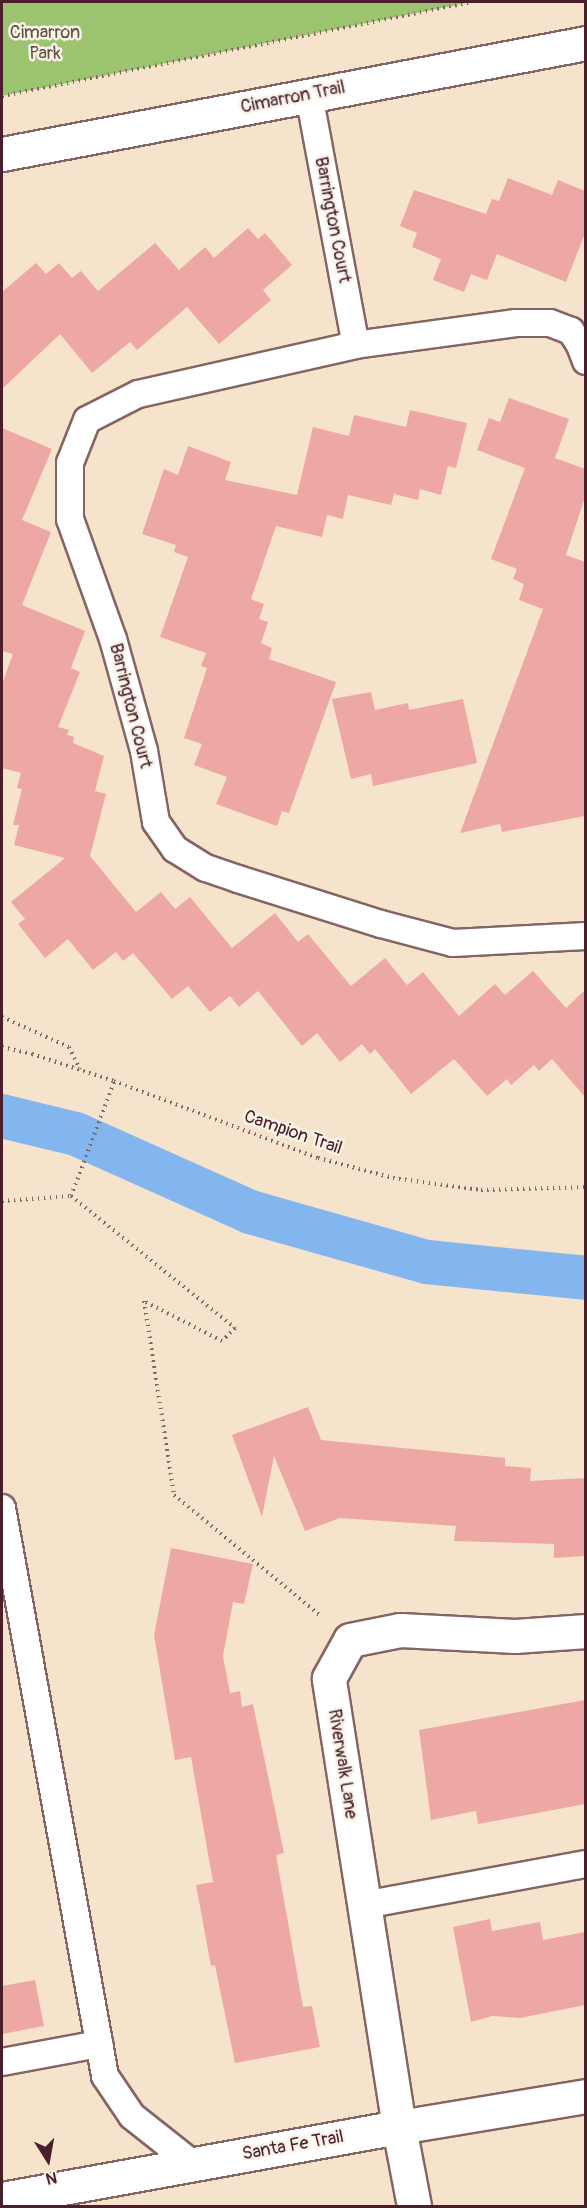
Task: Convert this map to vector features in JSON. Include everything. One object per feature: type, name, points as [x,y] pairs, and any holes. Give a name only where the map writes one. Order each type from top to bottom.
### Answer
[{"type":"street","name":"Cimarron Trail","points":[[2,154],[585,43]]},
{"type":"street","points":[[350,1640],[400,1630],[515,1636],[585,1631]]},
{"type":"street","name":"Riverwalk Lane","points":[[350,1640],[329,1678],[399,2127],[414,2206]]},
{"type":"street","name":"Santa Fe Trail","points":[[2,2199],[399,2127],[585,2096]]},
{"type":"lane","name":"Barrington Court","points":[[309,95],[356,345]]},
{"type":"lane","name":"Barrington Court","points":[[585,361],[580,345],[570,331],[550,322],[516,323],[356,345],[138,394],[87,420],[70,464],[70,519],[113,639],[144,751],[156,822],[175,849],[206,868],[381,924],[453,943],[585,936]]},
{"type":"lane","points":[[2,1508],[8,1579],[105,2076],[132,2116],[194,2164]]},
{"type":"lane","points":[[364,1905],[585,1864]]},
{"type":"lane","points":[[2,2062],[99,2044]]},
{"type":"path","points":[[2,96],[472,2]]},
{"type":"path","points":[[2,1017],[69,1047],[80,1070]]},
{"type":"path","name":"Campion Trail","points":[[2,1047],[80,1070],[318,1158],[393,1178],[481,1190],[585,1187]]},
{"type":"path","points":[[71,1196],[114,1082]]},
{"type":"path","points":[[2,1201],[71,1196],[235,1328],[222,1341],[144,1301],[174,1495],[350,1640]]},
{"type":"green space","name":"Cimarron Park","points":[[2,2],[472,2],[2,96]]},
{"type":"building","points":[[508,178],[552,195],[558,180],[585,191],[585,233],[566,282],[497,254],[487,280],[471,274],[464,292],[433,280],[441,259],[412,247],[417,233],[400,226],[414,190],[486,214],[492,199],[499,201]]},
{"type":"building","points":[[248,228],[258,239],[265,233],[292,265],[263,290],[271,300],[219,344],[187,307],[137,350],[130,342],[92,373],[60,334],[2,389],[2,292],[36,263],[46,274],[59,263],[72,278],[81,271],[98,291],[155,243],[179,270],[205,247],[214,258]]},
{"type":"building","points":[[509,398],[569,419],[555,458],[585,469],[585,497],[566,555],[585,562],[585,816],[502,832],[500,824],[460,833],[543,609],[519,600],[524,584],[513,579],[517,569],[491,559],[525,468],[477,450],[489,418],[500,422]]},
{"type":"building","points":[[410,410],[467,423],[456,468],[448,466],[441,495],[420,489],[418,500],[394,494],[391,505],[348,495],[343,519],[327,515],[322,537],[276,526],[251,599],[264,604],[259,619],[268,622],[261,643],[272,648],[269,659],[336,682],[289,813],[282,811],[277,826],[216,804],[227,777],[194,765],[202,744],[184,738],[207,668],[201,666],[206,653],[160,637],[188,557],[174,552],[176,545],[142,534],[164,469],[178,475],[188,446],[231,462],[225,480],[297,495],[313,427],[349,436],[354,415],[406,427]]},
{"type":"building","points":[[2,428],[52,449],[22,520],[51,532],[22,605],[85,631],[71,668],[80,672],[58,727],[69,730],[67,735],[74,737],[73,743],[104,756],[95,791],[106,794],[90,856],[136,912],[161,892],[175,909],[190,897],[232,948],[275,913],[298,942],[308,934],[351,986],[385,958],[407,985],[423,972],[459,1016],[495,984],[505,995],[533,971],[566,1008],[585,990],[585,1097],[552,1059],[539,1071],[534,1065],[511,1085],[507,1079],[487,1096],[454,1059],[411,1094],[375,1049],[370,1054],[362,1044],[340,1062],[317,1033],[302,1046],[258,991],[239,1007],[230,996],[210,1012],[188,986],[172,999],[133,953],[123,961],[116,952],[93,970],[68,939],[45,958],[18,924],[25,919],[11,902],[65,858],[14,845],[19,825],[13,825],[22,789],[17,788],[21,773],[2,768],[2,684],[13,654],[2,651]]},
{"type":"building","points":[[371,692],[375,710],[408,703],[409,710],[463,699],[477,763],[373,786],[371,774],[351,779],[332,699]]},
{"type":"building","points":[[308,1407],[321,1440],[505,1458],[505,1466],[531,1468],[530,1481],[585,1478],[585,1556],[554,1558],[554,1544],[454,1541],[456,1526],[340,1518],[305,1531],[274,1456],[262,1517],[232,1435]]},
{"type":"building","points":[[171,1548],[253,1564],[244,1604],[233,1602],[223,1656],[230,1693],[240,1691],[242,1707],[253,1704],[284,1853],[276,1855],[303,2007],[312,2006],[320,2047],[235,2063],[215,1965],[211,1966],[196,1885],[213,1882],[191,1757],[175,1760],[154,1635]]},
{"type":"building","points":[[585,1700],[585,1804],[478,1824],[476,1811],[431,1820],[419,1730]]},
{"type":"building","points":[[490,1919],[492,1931],[540,1922],[543,1940],[585,1932],[585,2005],[520,2018],[492,2016],[471,2022],[453,1927]]},
{"type":"building","points":[[35,1980],[44,2026],[2,2034],[2,1986]]},
{"type":"waterway","points":[[2,1116],[76,1134],[250,1212],[427,1262],[586,1278]]}]
